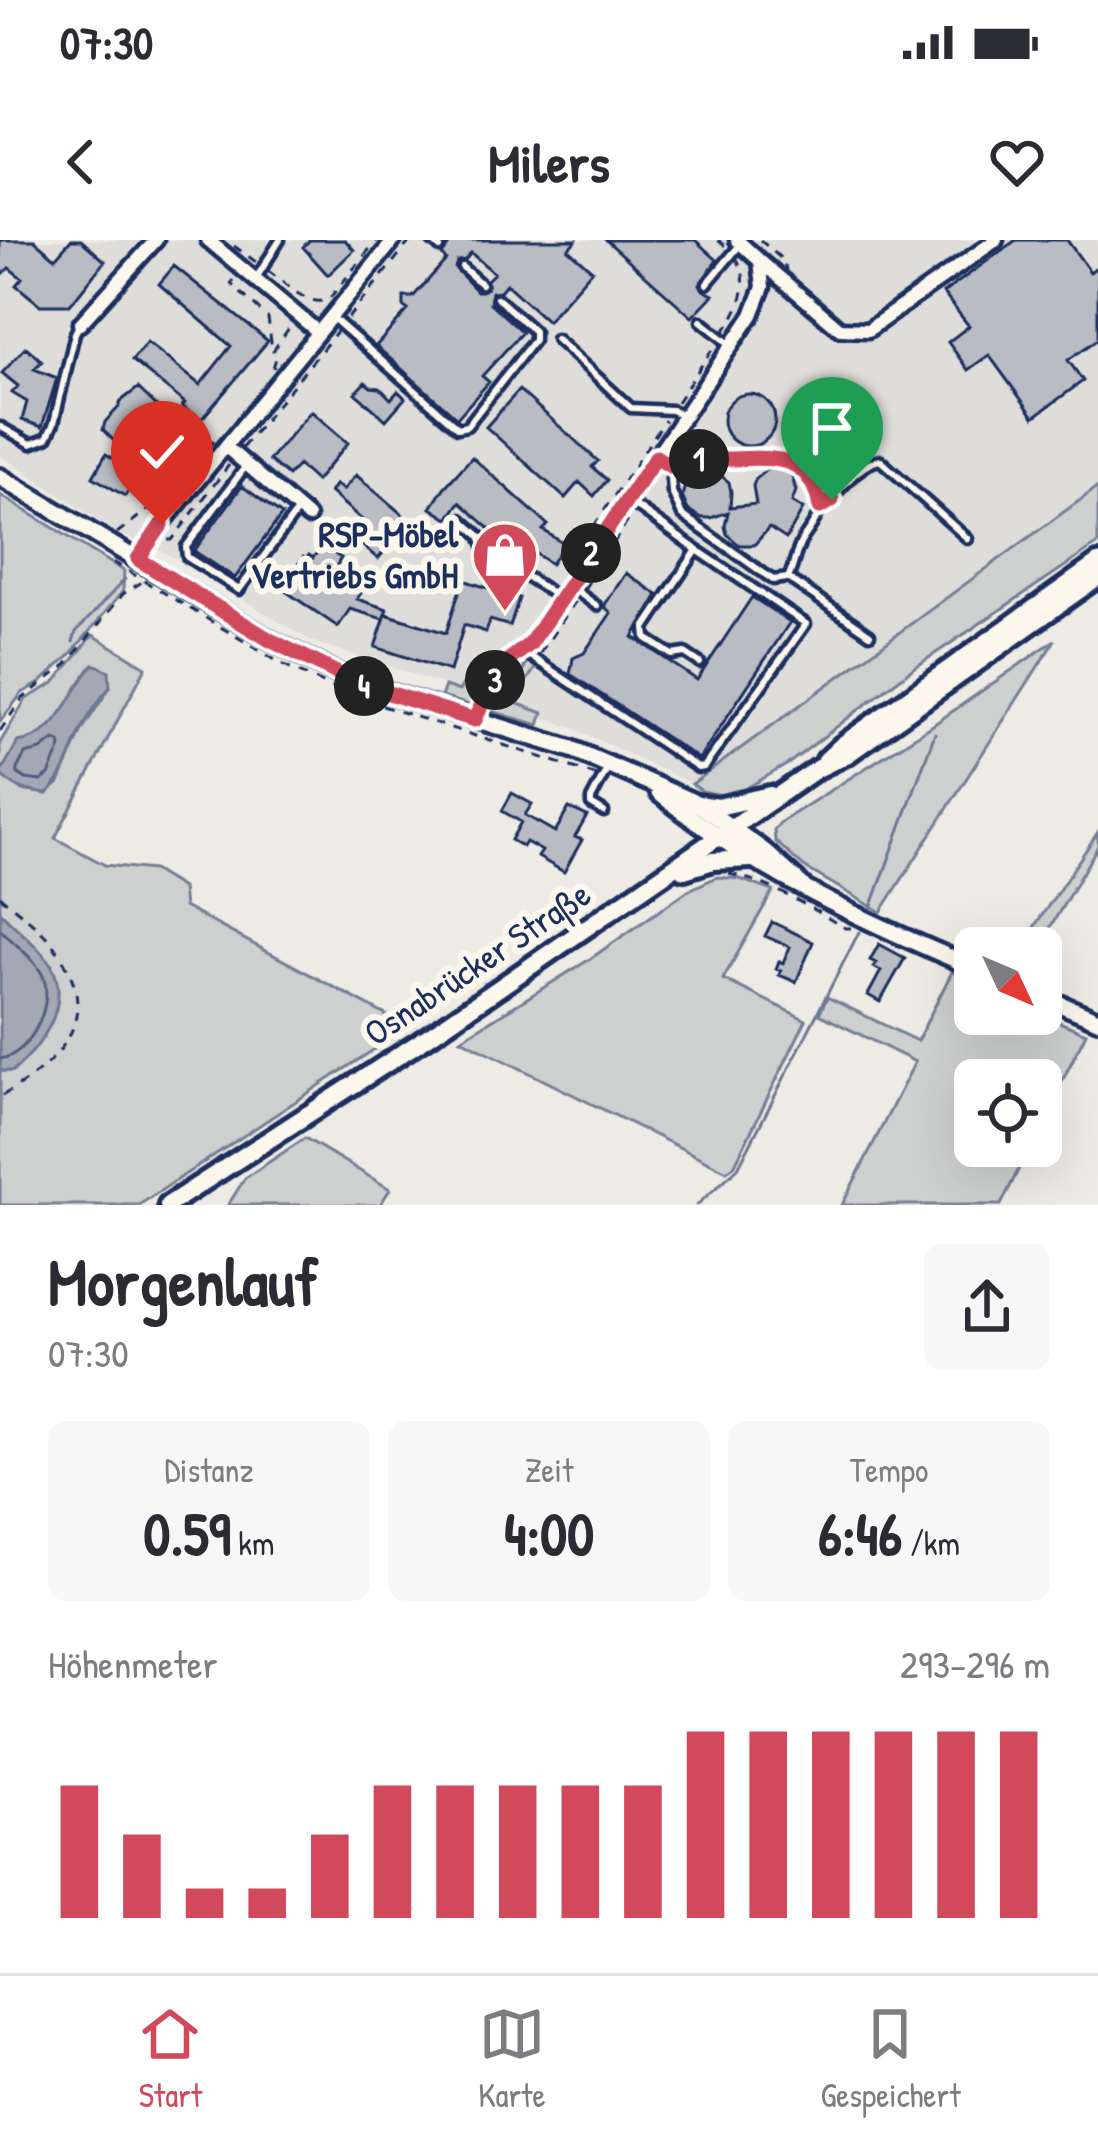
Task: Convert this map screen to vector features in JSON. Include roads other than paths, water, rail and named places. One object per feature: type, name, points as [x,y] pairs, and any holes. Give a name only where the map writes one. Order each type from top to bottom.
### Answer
[{"type":"main road","name":"Osnabrücker Straße","points":[[817,769],[842,745],[1098,563]]},
{"type":"main road","name":"Osnabrücker Straße","points":[[168,1205],[432,1034],[817,769],[848,754],[1098,577]]},
{"type":"main road","points":[[695,811],[788,789]]},
{"type":"main road","points":[[666,875],[757,855]]},
{"type":"street","points":[[80,324],[156,240]]},
{"type":"street","points":[[208,240],[243,269],[259,273],[318,332]]},
{"type":"street","points":[[145,570],[154,533],[231,452],[318,332],[336,321],[394,240]]},
{"type":"street","points":[[737,246],[840,329],[868,330],[996,240]]},
{"type":"street","points":[[498,668],[543,638],[555,596],[569,586],[656,457],[678,413],[726,342],[752,315],[763,287],[760,260]]},
{"type":"street","points":[[231,452],[303,514]]},
{"type":"street","points":[[0,477],[110,542],[145,570],[270,640],[357,683],[572,748],[606,771],[666,789],[778,875],[864,923],[954,959]]},
{"type":"street","points":[[757,855],[756,829],[764,806]]},
{"type":"street","points":[[690,858],[698,837],[695,811]]},
{"type":"street","points":[[1062,1005],[1098,1020]]},
{"type":"lane","points":[[259,273],[280,240]]},
{"type":"lane","points":[[431,240],[440,248]]},
{"type":"lane","points":[[706,284],[737,246]]},
{"type":"lane","points":[[462,268],[481,284]]},
{"type":"lane","points":[[336,321],[458,428],[467,426],[534,340],[534,332],[496,298]]},
{"type":"lane","points":[[700,321],[726,342]]},
{"type":"lane","points":[[1,427],[31,444],[47,438],[80,324]]},
{"type":"lane","points":[[556,339],[631,408],[678,413]]},
{"type":"lane","points":[[231,452],[186,547],[187,557],[238,590],[303,514]]},
{"type":"lane","points":[[656,457],[670,466],[696,459],[779,458],[807,475],[818,491],[820,507]]},
{"type":"lane","points":[[788,578],[820,507],[867,463],[880,460],[968,539]]},
{"type":"lane","points":[[670,466],[672,492],[682,515],[772,580],[788,578],[870,634]]},
{"type":"lane","points":[[521,650],[698,768],[704,767],[806,624],[627,500]]},
{"type":"lane","points":[[461,519],[480,536],[486,550],[555,596]]},
{"type":"lane","points":[[697,550],[645,628],[646,638],[672,655],[685,653],[700,663]]},
{"type":"lane","points":[[569,586],[597,605]]},
{"type":"lane","points":[[604,812],[590,800],[606,771]]},
{"type":"water","points":[[94,664],[109,671],[110,687],[87,719],[53,787],[47,794],[40,793],[5,779],[0,774],[18,742],[44,732],[54,722]]},
{"type":"water","points":[[0,912],[43,955],[57,983],[50,1025],[13,1071],[0,1071]]},
{"type":"waterway","points":[[73,642],[76,632],[125,579]]},
{"type":"waterway","points":[[871,908],[935,733]]},
{"type":"waterway","points":[[697,1205],[738,1168],[859,932]]},
{"type":"place","name":"RSP-Möbel Vertriebs GmbH","points":[[505,614]]}]
